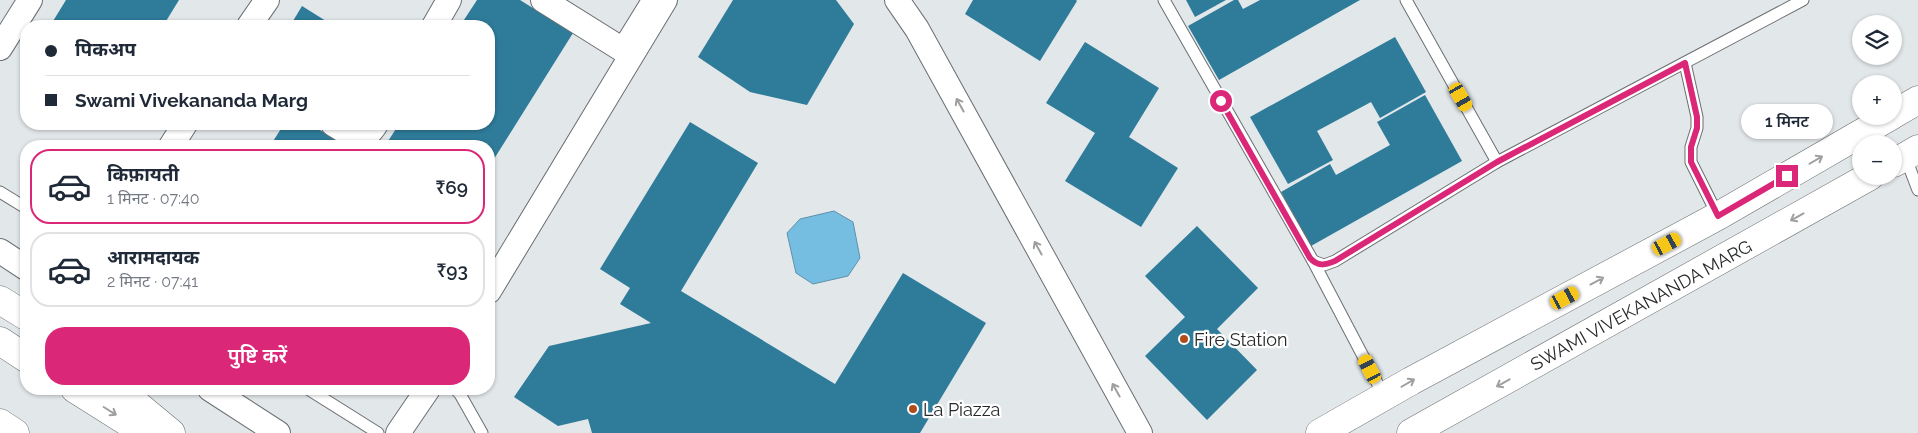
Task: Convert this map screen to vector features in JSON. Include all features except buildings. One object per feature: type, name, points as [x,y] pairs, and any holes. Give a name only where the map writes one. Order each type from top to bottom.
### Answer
[{"type":"street","points":[[0,48],[30,0]]},
{"type":"street","points":[[253,20],[267,0]]},
{"type":"street","points":[[437,20],[449,0]]},
{"type":"street","points":[[543,0],[624,51]]},
{"type":"street","points":[[495,280],[624,51],[665,0]]},
{"type":"street","points":[[898,0],[918,29],[1140,433]]},
{"type":"street","points":[[1902,109],[1918,100]]},
{"type":"street","points":[[1320,433],[1384,396],[1718,216],[1875,125]]},
{"type":"street","points":[[343,130],[360,137],[366,136],[372,130]]},
{"type":"street","name":"SWAMI VIVEKANANDA MARG","points":[[1411,433],[1854,185]]},
{"type":"street","points":[[0,250],[20,264]]},
{"type":"street","points":[[0,300],[20,312]]},
{"type":"street","points":[[0,341],[20,354]]},
{"type":"street","points":[[85,395],[146,433]]},
{"type":"street","points":[[125,395],[171,433]]},
{"type":"street","points":[[219,395],[278,433]]},
{"type":"street","points":[[398,433],[424,395]]},
{"type":"street","points":[[0,423],[15,433]]},
{"type":"lane","points":[[624,51],[647,0]]},
{"type":"lane","points":[[1164,0],[1313,261],[1384,396]]},
{"type":"lane","points":[[1406,0],[1497,162]]},
{"type":"lane","points":[[1313,261],[1324,265],[1335,261],[1497,162],[1803,0]]},
{"type":"lane","points":[[1685,63],[1697,117],[1697,128],[1691,147],[1691,162],[1718,216]]},
{"type":"lane","points":[[1906,156],[1918,190]]},
{"type":"lane","points":[[0,192],[20,204]]},
{"type":"lane","points":[[318,395],[378,433]]},
{"type":"lane","points":[[461,395],[482,433]]},
{"type":"water","points":[[834,211],[853,222],[860,258],[848,276],[813,284],[796,273],[787,233],[800,219]]},
{"type":"place","name":"Fire Station","points":[[1184,339]]},
{"type":"place","name":"La Piazza","points":[[913,409]]},
{"type":"route","points":[[1221,101],[1310,258],[1319,265],[1335,261],[1497,162],[1685,63],[1697,117],[1697,128],[1691,147],[1691,162],[1718,216],[1787,176]]}]
